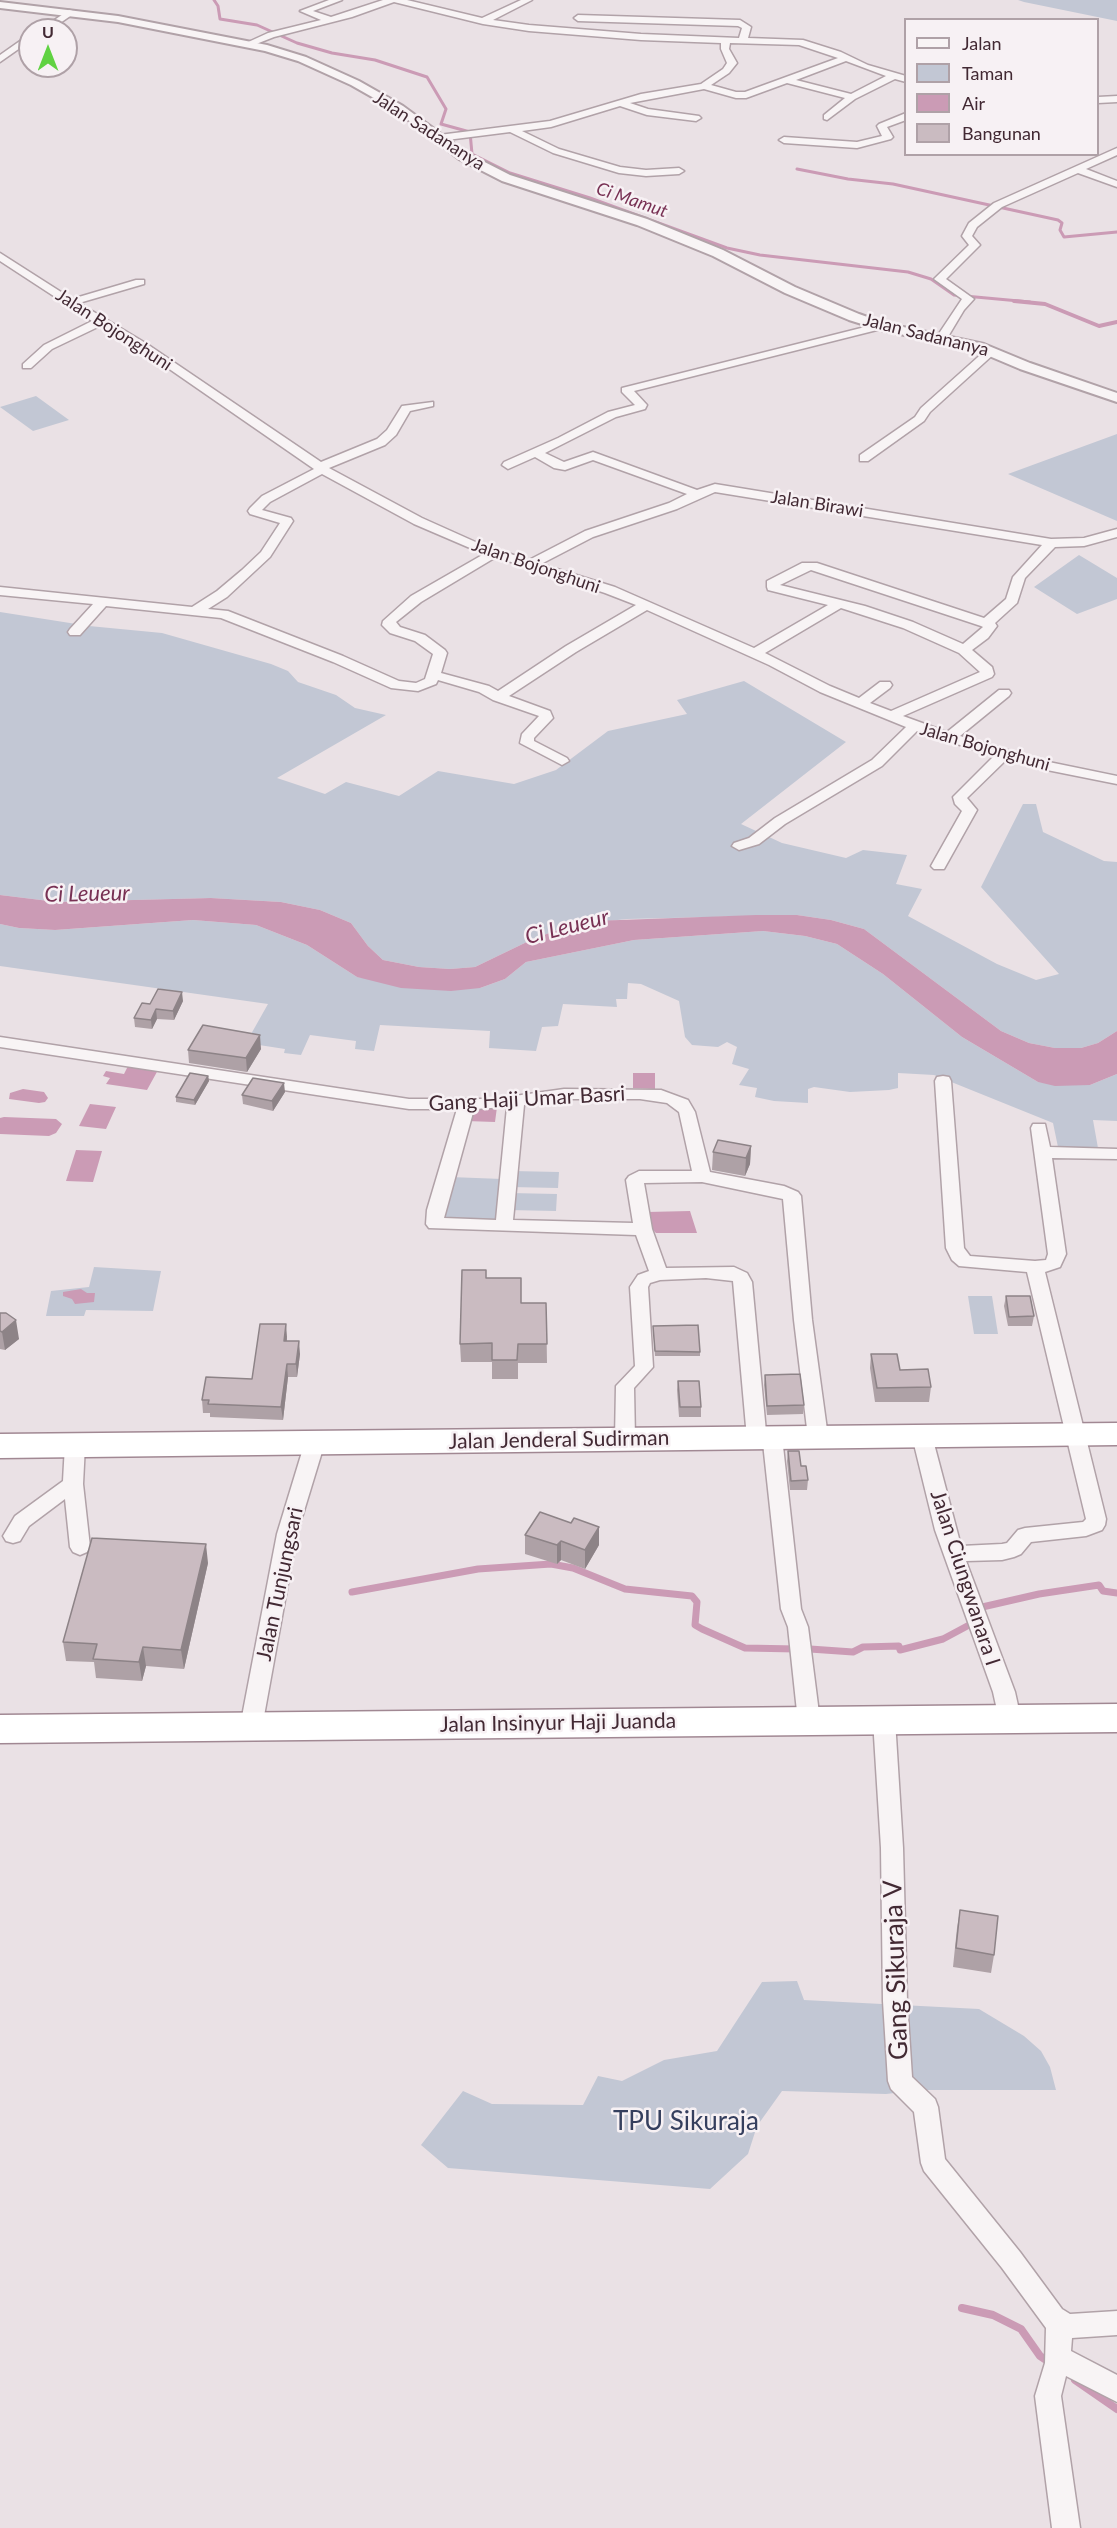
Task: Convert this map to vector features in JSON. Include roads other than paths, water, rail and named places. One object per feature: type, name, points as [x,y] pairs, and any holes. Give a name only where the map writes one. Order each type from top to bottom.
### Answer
[{"type":"highway","name":"Jalan Jenderal Sudirman","points":[[0,1446],[1117,1434]]},
{"type":"highway","name":"Jalan Insinyur Haji Juanda","points":[[0,1729],[1117,1718]]},
{"type":"street","points":[[331,20],[304,11],[338,0]]},
{"type":"street","points":[[248,44],[273,34],[331,20],[393,0],[483,21],[529,28],[641,37],[800,42],[904,78]]},
{"type":"street","points":[[483,21],[528,0]]},
{"type":"street","name":"Jalan Sadananya","points":[[0,5],[72,12],[248,44],[302,59],[355,83],[399,108],[463,156],[506,178],[642,222],[718,253],[790,290],[881,326],[942,338],[991,351],[1025,366],[1117,398]]},
{"type":"street","points":[[578,18],[581,11],[606,10]]},
{"type":"street","points":[[63,18],[72,12]]},
{"type":"street","points":[[566,18],[740,23],[747,27],[743,39]]},
{"type":"street","points":[[529,28],[550,20]]},
{"type":"street","points":[[704,86],[726,71],[732,63],[725,49],[726,40]]},
{"type":"street","points":[[0,59],[18,46]]},
{"type":"street","points":[[439,138],[551,124],[656,93],[704,86],[743,96],[846,58]]},
{"type":"street","points":[[827,117],[852,97],[894,76]]},
{"type":"street","points":[[786,80],[852,97]]},
{"type":"street","points":[[1099,100],[1117,99]]},
{"type":"street","points":[[620,103],[646,112],[696,118]]},
{"type":"street","points":[[784,140],[856,145],[888,137],[882,126],[904,117]]},
{"type":"street","points":[[513,129],[556,151],[619,170],[646,173],[679,171]]},
{"type":"street","points":[[942,338],[960,308],[969,299],[939,279],[975,245],[968,238],[970,230],[996,206],[1077,169],[1114,149]]},
{"type":"street","points":[[1077,169],[1117,184]]},
{"type":"street","name":"Jalan Bojonghuni","points":[[0,256],[99,321],[143,346],[321,468],[402,513],[494,553],[609,590],[646,605],[754,653],[795,675],[915,726],[1004,754],[1117,780]]},
{"type":"street","points":[[72,302],[140,282]]},
{"type":"street","points":[[27,366],[48,347],[99,321]]},
{"type":"street","points":[[508,465],[612,414],[640,407],[641,405],[626,390],[881,326]]},
{"type":"street","points":[[864,458],[920,419],[925,410],[991,351]]},
{"type":"street","points":[[195,612],[222,594],[266,554],[287,520],[254,511],[266,500],[321,468],[381,442],[392,432],[406,408],[429,404]]},
{"type":"street","points":[[536,453],[558,465],[565,466],[593,456],[698,494]]},
{"type":"street","name":"Jalan Birawi","points":[[529,565],[589,534],[673,506],[715,488],[1051,543],[1084,542],[1117,533]]},
{"type":"street","points":[[986,623],[999,614],[1012,600],[1019,577],[1051,543]]},
{"type":"street","points":[[0,591],[223,615],[347,662],[396,685],[418,687],[431,681],[440,653],[420,639],[395,630],[389,625],[390,621],[416,599],[494,553]]},
{"type":"street","points":[[892,716],[987,674],[983,666],[964,650],[908,625],[772,586],[772,584],[807,566],[813,567],[990,626],[964,650]]},
{"type":"street","points":[[75,632],[102,602]]},
{"type":"street","points":[[754,653],[840,604]]},
{"type":"street","points":[[498,697],[571,649],[646,605]]},
{"type":"street","points":[[434,675],[484,689],[498,697],[545,714],[546,718],[527,737],[527,742],[562,761]]},
{"type":"street","points":[[861,703],[885,685]]},
{"type":"street","points":[[949,738],[1004,693]]},
{"type":"street","points":[[739,846],[754,841],[780,821],[877,763],[915,726]]},
{"type":"street","points":[[939,866],[970,810],[962,804],[960,797],[1004,754]]},
{"type":"street","name":"Gang Haji Umar Basri","points":[[0,1042],[409,1104],[516,1102],[564,1094],[661,1095],[682,1104],[687,1112],[702,1176]]},
{"type":"street","points":[[943,1081],[955,1248],[958,1256],[965,1262],[1035,1267],[1050,1266],[1054,1263],[1057,1254],[1039,1128]]},
{"type":"street","points":[[504,1225],[516,1102]]},
{"type":"street","points":[[467,1104],[436,1210],[435,1224],[643,1229]]},
{"type":"street","points":[[1042,1152],[1117,1154]]},
{"type":"street","points":[[658,1274],[643,1229],[635,1180],[639,1177],[702,1176],[784,1192],[792,1196],[803,1320],[818,1437]]},
{"type":"street","points":[[955,1554],[1002,1552],[1014,1549],[1025,1535],[1086,1529],[1095,1525],[1096,1519],[1035,1267]]},
{"type":"street","points":[[625,1439],[625,1386],[644,1367],[639,1287],[644,1279],[658,1274],[725,1272],[741,1277],[791,1609],[800,1638],[809,1721]]},
{"type":"street","name":"Jalan Ciungwanara I","points":[[922,1436],[945,1530],[955,1554],[967,1596],[1004,1692],[1010,1719]]},
{"type":"street","name":"Jalan Tunjungsari","points":[[251,1727],[287,1534],[315,1442]]},
{"type":"street","points":[[75,1445],[73,1484],[80,1547]]},
{"type":"street","points":[[13,1536],[22,1521],[73,1484]]},
{"type":"street","name":"Gang Sikuraja V","points":[[884,1720],[892,1838],[895,2001],[900,2081],[926,2107],[933,2163],[1059,2323]]},
{"type":"street","points":[[1066,2528],[1048,2396],[1058,2364],[1059,2323],[1078,2326],[1117,2323]]},
{"type":"street","points":[[1058,2364],[1117,2389]]},
{"type":"water","name":"Ci Leueur","points":[[0,895],[57,902],[211,898],[281,902],[320,910],[351,923],[368,946],[383,960],[419,967],[450,969],[475,967],[533,939],[571,925],[593,921],[756,915],[797,915],[831,920],[864,929],[1001,1031],[1029,1043],[1055,1048],[1081,1048],[1098,1043],[1117,1031],[1117,1074],[1090,1085],[1055,1086],[1038,1082],[962,1037],[883,974],[837,944],[805,936],[763,931],[634,940],[526,962],[505,979],[480,988],[451,991],[401,988],[357,977],[307,945],[256,925],[193,920],[55,930],[19,928],[0,924]]},
{"type":"water","points":[[128,1066],[158,1070],[147,1090],[106,1084],[110,1078],[103,1076],[106,1071],[124,1074]]},
{"type":"water","points":[[633,1073],[655,1073],[655,1089],[633,1088]]},
{"type":"water","points":[[23,1089],[44,1092],[48,1098],[45,1102],[39,1103],[9,1099],[10,1093]]},
{"type":"water","points":[[90,1104],[116,1107],[106,1129],[79,1126]]},
{"type":"water","points":[[468,1106],[497,1107],[495,1122],[466,1121]]},
{"type":"water","points":[[0,1118],[56,1119],[62,1124],[56,1133],[49,1136],[0,1134]]},
{"type":"water","points":[[76,1150],[102,1151],[93,1182],[66,1181]]},
{"type":"water","points":[[690,1211],[697,1233],[656,1233],[650,1227],[647,1212]]},
{"type":"water","points":[[81,1289],[87,1293],[95,1293],[94,1302],[75,1304],[72,1299],[63,1296],[63,1292]]},
{"type":"waterway","name":"Ci Mamut","points":[[214,0],[218,6],[220,19],[257,25],[297,43],[332,53],[375,60],[427,77],[446,109],[441,124],[470,132],[472,154],[510,173],[590,198],[727,248],[760,255],[908,272],[931,279],[954,295],[1030,302]]},
{"type":"waterway","points":[[797,169],[848,179],[893,184],[1058,220],[1062,223],[1060,230],[1064,237],[1117,232]]},
{"type":"waterway","name":"Ci Mamut","points":[[1014,301],[1045,304],[1099,326],[1117,322]]},
{"type":"waterway","points":[[352,1592],[478,1569],[551,1564],[573,1568],[625,1589],[692,1596],[697,1602],[695,1625],[702,1629],[745,1648],[796,1649]]},
{"type":"waterway","points":[[978,1608],[1039,1594],[1099,1585],[1103,1591],[1117,1593]]},
{"type":"waterway","points":[[810,1649],[853,1652],[863,1647],[899,1646],[900,1650],[943,1639],[971,1624]]},
{"type":"waterway","points":[[962,2308],[993,2315],[1021,2329],[1040,2356],[1052,2364]]},
{"type":"waterway","points":[[1075,2380],[1117,2409]]},
{"type":"park label","name":"TPU Sikuraja","points":[[686,2122]]}]
